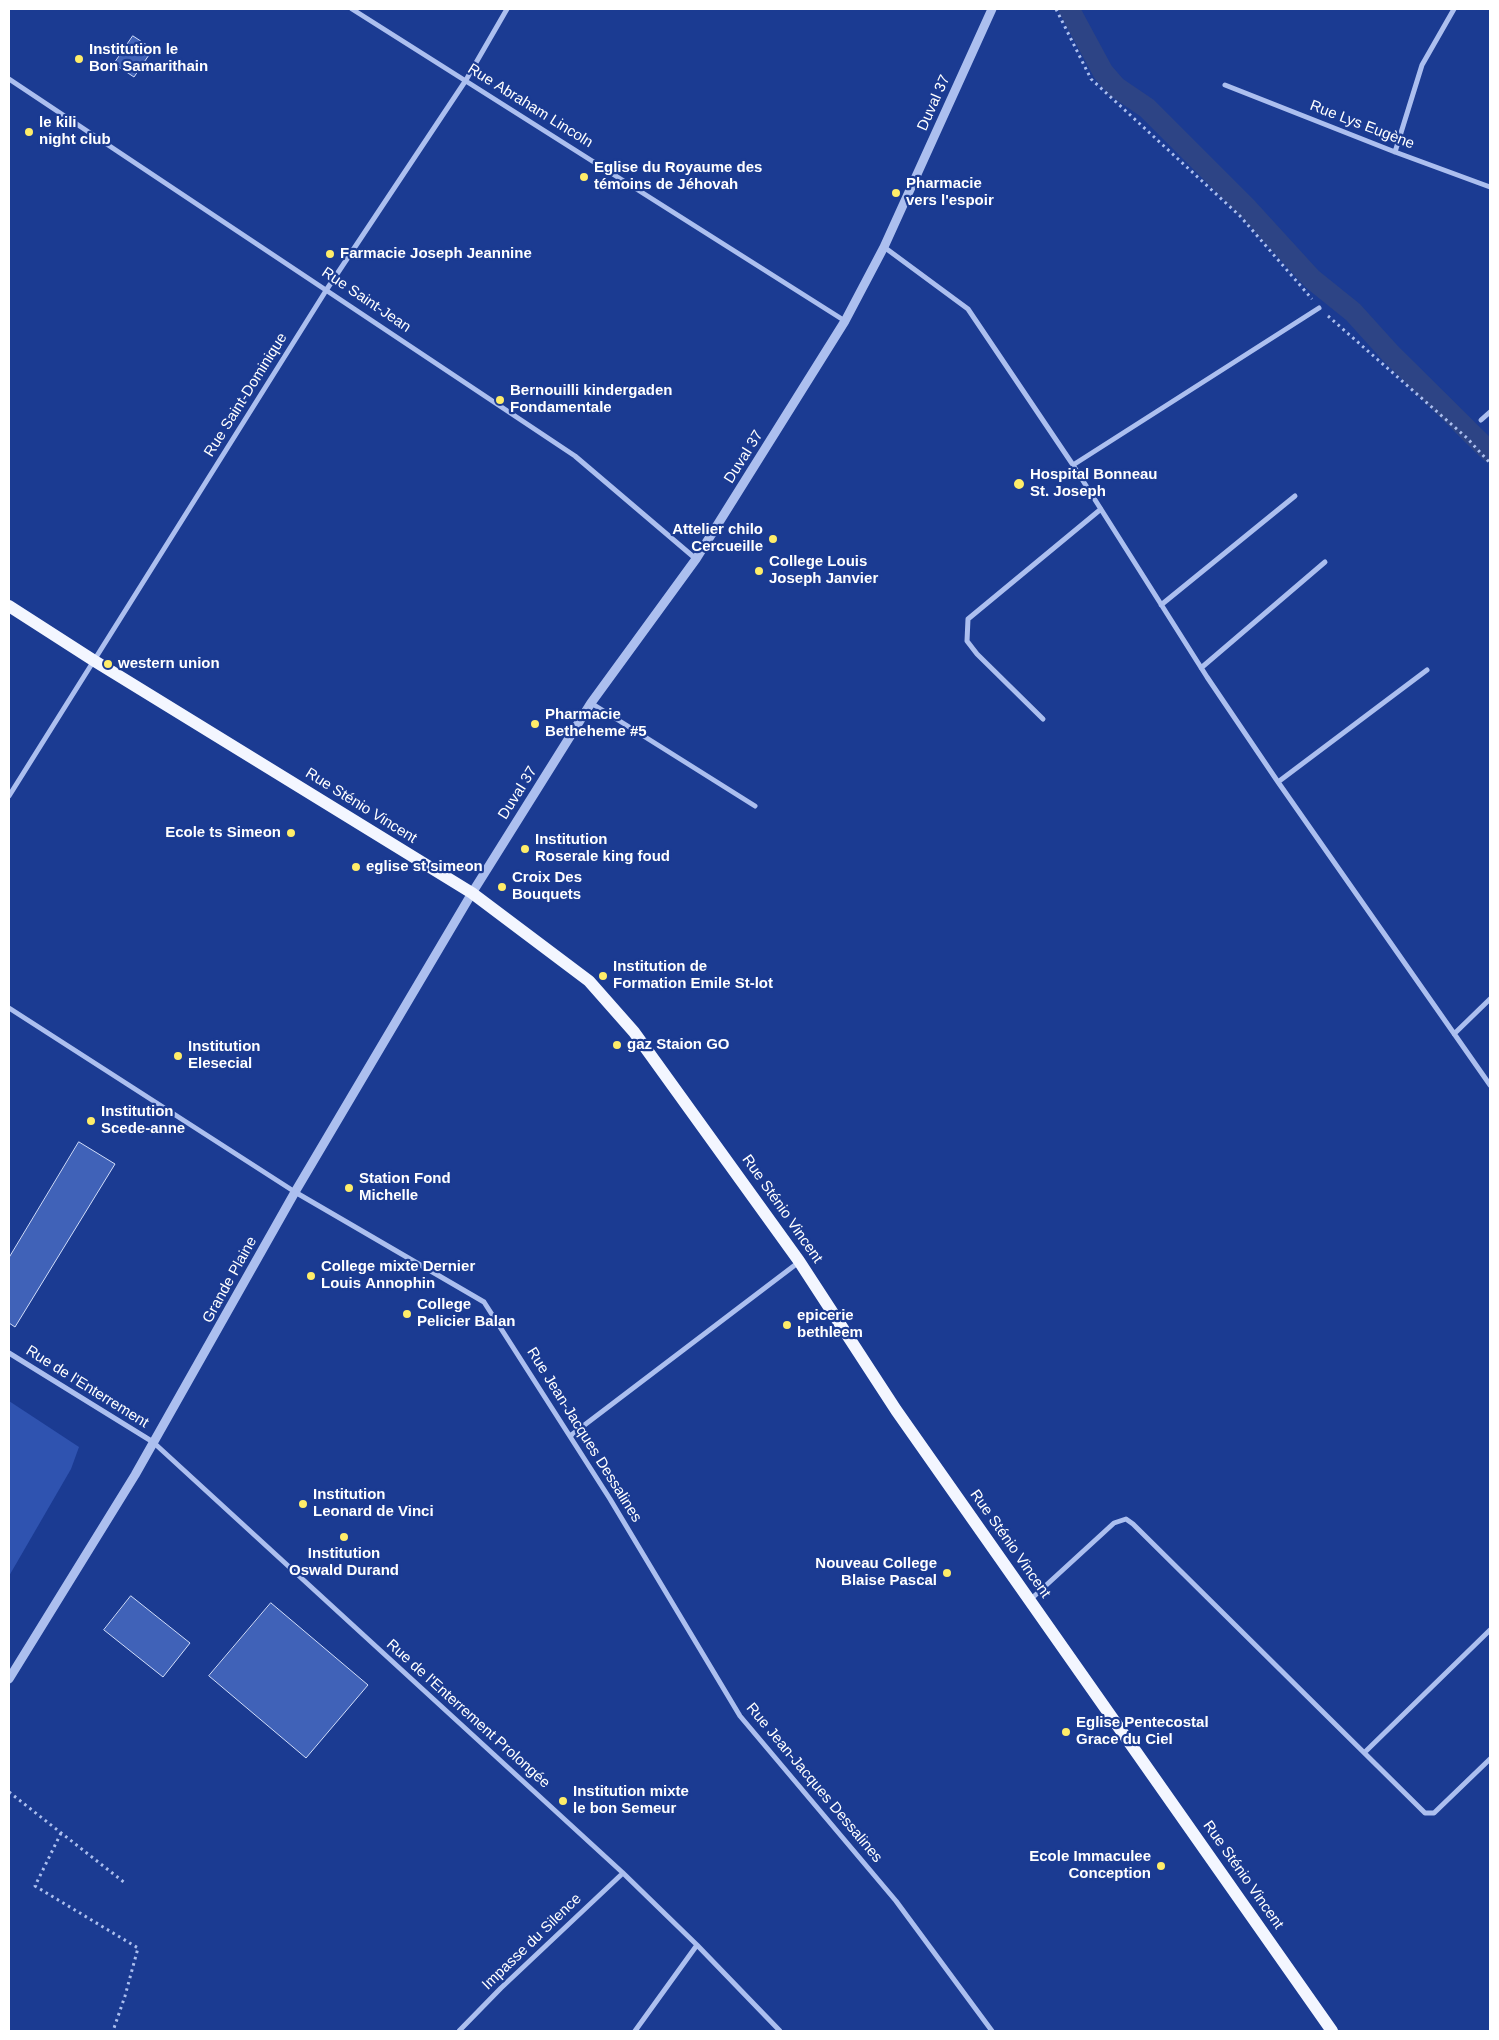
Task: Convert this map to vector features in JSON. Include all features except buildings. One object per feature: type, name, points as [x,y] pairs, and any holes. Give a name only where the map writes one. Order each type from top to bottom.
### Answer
[{"type":"main road","name":"Rue Sténio Vincent","points":[[9,606],[93,660],[472,893],[589,981],[634,1032],[799,1261],[896,1410],[1332,2031]]},
{"type":"street","name":"Rue Abraham Lincoln","points":[[352,9],[845,321]]},
{"type":"street","name":"Rue Saint-Dominique","points":[[9,796],[327,289],[466,80],[507,9]]},
{"type":"street","name":"Duval 37","points":[[472,893],[591,703],[696,559],[845,321],[884,247],[992,9]]},
{"type":"street","points":[[1394,152],[1422,65],[1454,9]]},
{"type":"street","name":"Rue Saint-Jean","points":[[9,79],[327,289],[575,456],[696,559]]},
{"type":"street","name":"Rue Lys Eugène","points":[[1225,85],[1394,152],[1490,187]]},
{"type":"street","points":[[884,247],[968,309],[1073,465],[1201,668],[1278,782],[1490,1085]]},
{"type":"street","points":[[1073,465],[1319,308]]},
{"type":"street","points":[[1481,420],[1490,412]]},
{"type":"street","points":[[1161,605],[1295,496]]},
{"type":"street","points":[[1044,718],[977,654],[967,640],[968,619],[1101,509]]},
{"type":"street","points":[[1201,668],[1325,562]]},
{"type":"street","points":[[1278,782],[1427,670]]},
{"type":"street","points":[[591,703],[755,806]]},
{"type":"street","name":"Grande Plaine","points":[[9,1679],[153,1442],[295,1192],[472,893]]},
{"type":"street","points":[[1454,1034],[1490,999]]},
{"type":"street","name":"Rue Jean-Jacques Dessalines","points":[[9,1008],[295,1192],[484,1302],[610,1499],[740,1716],[896,1901],[992,2031]]},
{"type":"street","points":[[570,1436],[799,1261]]},
{"type":"street","name":"Rue de l'Enterrement","points":[[9,1353],[153,1442]]},
{"type":"street","name":"Rue de l'Enterrement Prolongée","points":[[153,1442],[623,1872],[780,2031]]},
{"type":"street","points":[[1029,1600],[1114,1523],[1126,1519],[1365,1752],[1420,1810],[1429,1814],[1434,1813],[1490,1759]]},
{"type":"street","points":[[1365,1752],[1490,1630]]},
{"type":"street","name":"Impasse du Silence","points":[[459,2031],[501,1988],[623,1872]]},
{"type":"street","points":[[635,2031],[697,1945]]},
{"type":"path","points":[[1056,9],[1091,79],[1240,216],[1319,308],[1467,438],[1490,463]]},
{"type":"path","points":[[9,1792],[124,1883]]},
{"type":"path","points":[[61,1833],[35,1886],[138,1948],[113,2031]]},
{"type":"shaded area","points":[[9,1401],[79,1447],[71,1469],[9,1576]]},
{"type":"waterway","points":[[1069,9],[1103,72],[1116,87],[1147,108],[1248,209],[1312,279],[1353,312],[1391,354],[1490,452]]},
{"type":"place","name":"Institution le Bon Samarithain","points":[[79,59]]},
{"type":"place","name":"le kili night club","points":[[29,132]]},
{"type":"place","name":"Eglise du Royaume des témoins de Jéhovah","points":[[584,177]]},
{"type":"place","name":"Pharmacie vers l'espoir","points":[[896,193]]},
{"type":"place","name":"Farmacie Joseph Jeannine","points":[[330,254]]},
{"type":"place","name":"Bernouilli kindergaden Fondamentale","points":[[500,400]]},
{"type":"place","name":"Hospital Bonneau St. Joseph","points":[[1019,484]]},
{"type":"place","name":"Attelier chilo Cercueille","points":[[773,539]]},
{"type":"place","name":"College Louis Joseph Janvier","points":[[759,571]]},
{"type":"place","name":"western union","points":[[108,664]]},
{"type":"place","name":"Pharmacie Betheheme #5","points":[[535,724]]},
{"type":"place","name":"Ecole ts Simeon","points":[[291,833]]},
{"type":"place","name":"Institution Roserale king foud","points":[[525,849]]},
{"type":"place","name":"eglise st simeon","points":[[356,867]]},
{"type":"place","name":"Croix Des Bouquets","points":[[502,887]]},
{"type":"place","name":"Institution de Formation Emile St-lot","points":[[603,976]]},
{"type":"place","name":"gaz Staion GO","points":[[617,1045]]},
{"type":"place","name":"Institution Elesecial","points":[[178,1056]]},
{"type":"place","name":"Institution Scede-anne","points":[[91,1121]]},
{"type":"place","name":"Station Fond Michelle","points":[[349,1188]]},
{"type":"place","name":"College mixte Dernier Louis Annophin","points":[[311,1276]]},
{"type":"place","name":"College Pelicier Balan","points":[[407,1314]]},
{"type":"place","name":"epicerie bethleem","points":[[787,1325]]},
{"type":"place","name":"Institution Leonard de Vinci","points":[[303,1504]]},
{"type":"place","name":"Institution Oswald Durand","points":[[344,1537]]},
{"type":"place","name":"Nouveau College Blaise Pascal","points":[[947,1573]]},
{"type":"place","name":"Eglise Pentecostal Grace du Ciel","points":[[1066,1732]]},
{"type":"place","name":"Institution mixte le bon Semeur","points":[[563,1801]]},
{"type":"place","name":"Ecole Immaculee Conception","points":[[1161,1866]]}]
